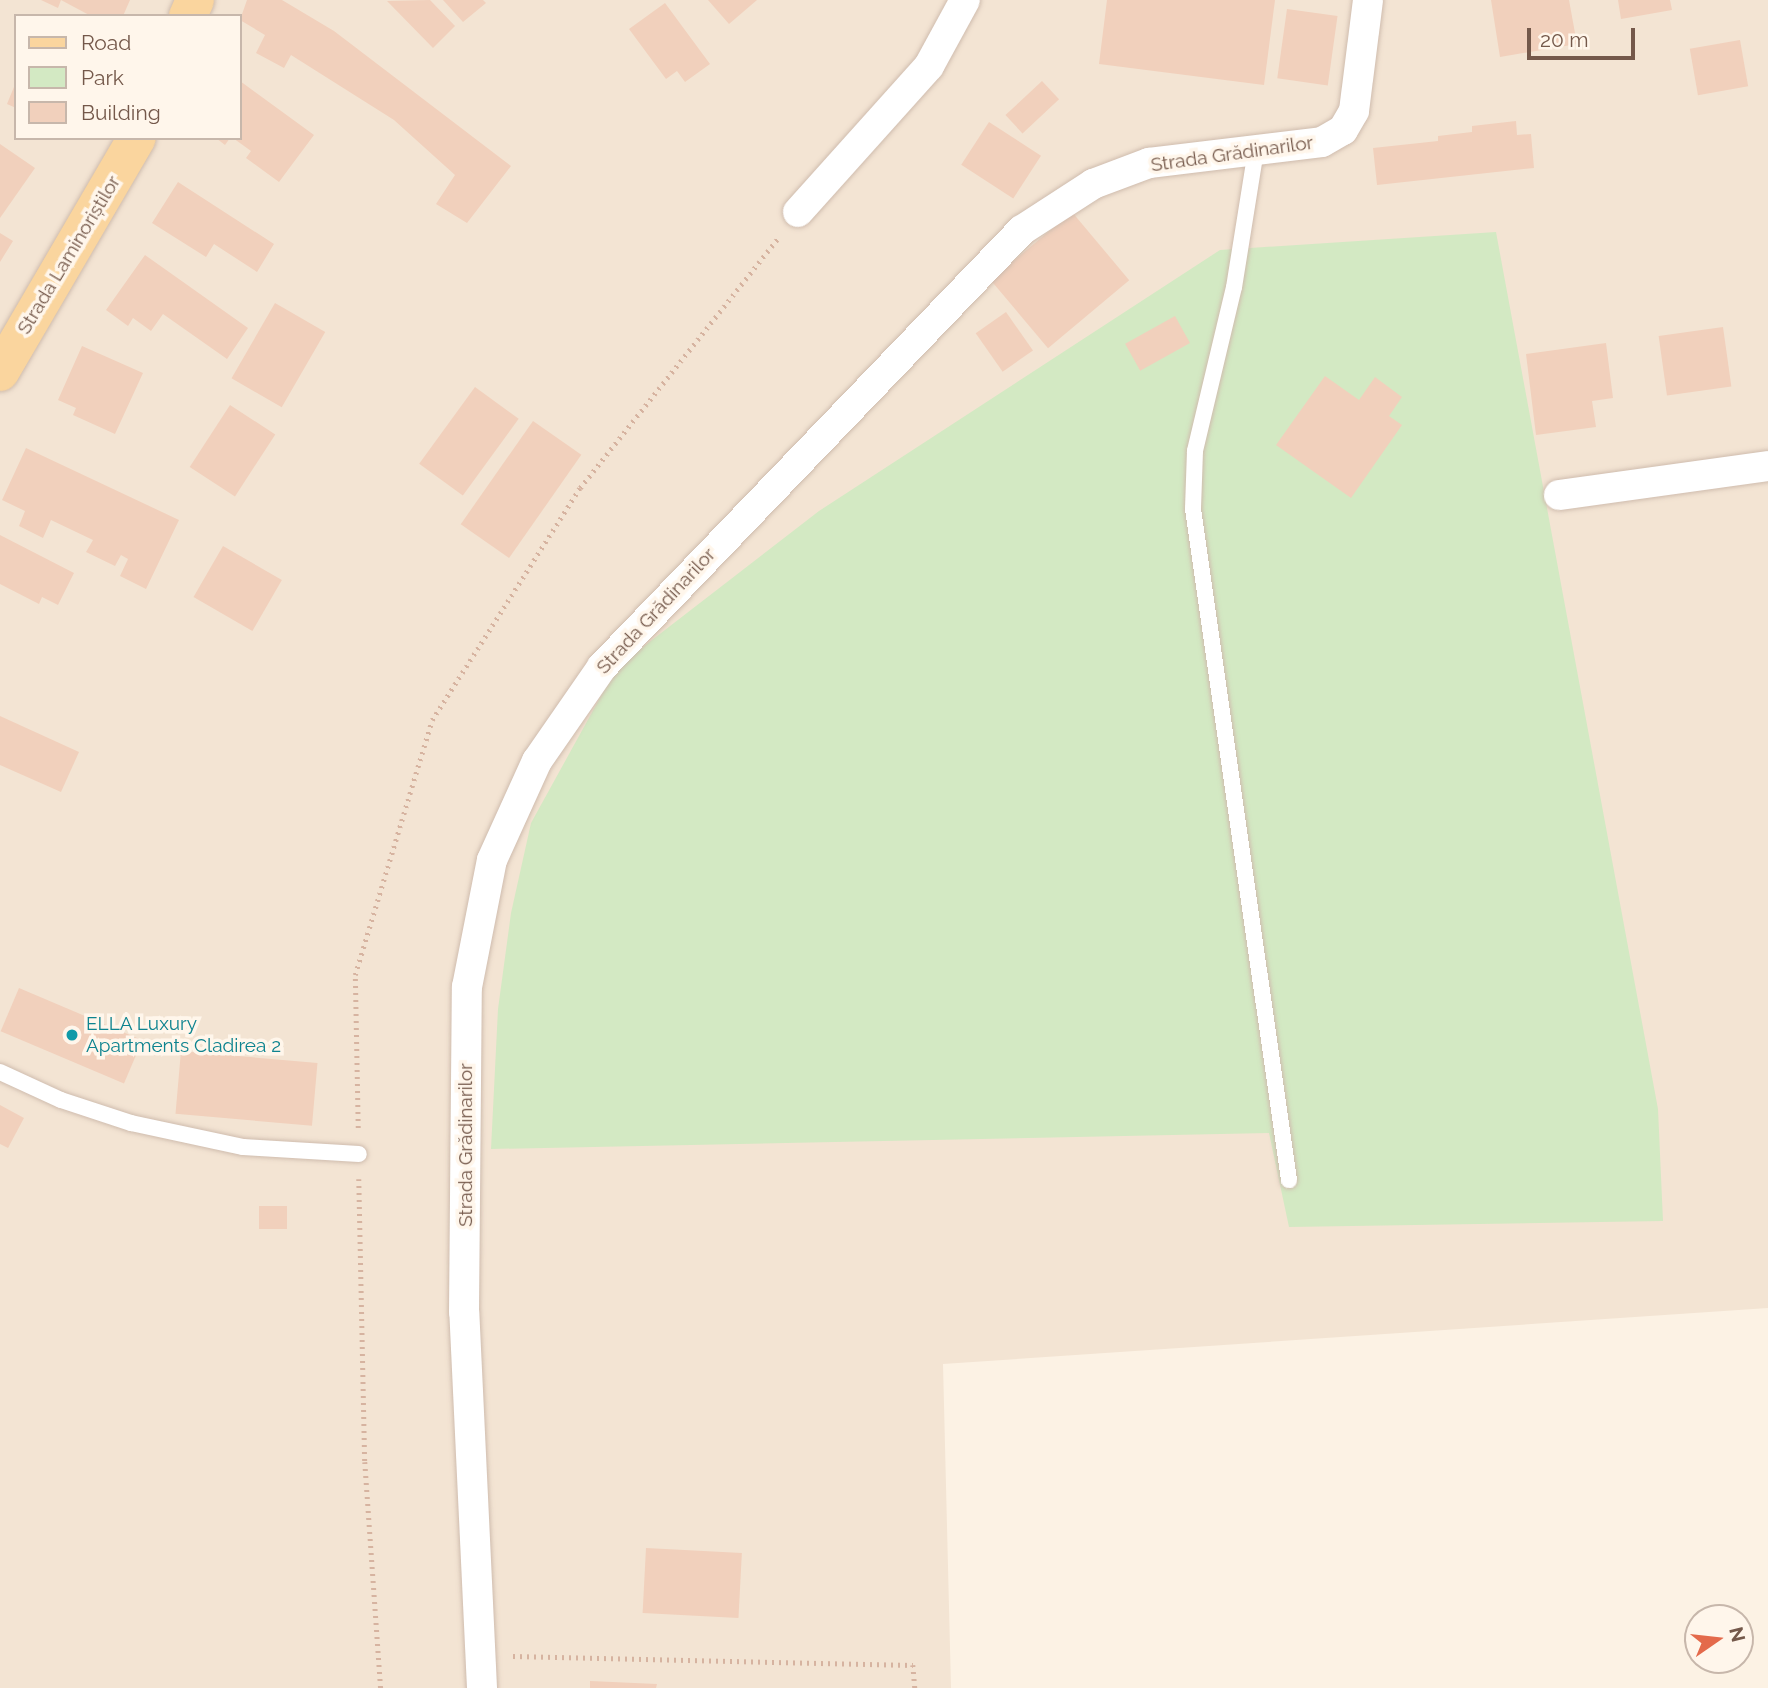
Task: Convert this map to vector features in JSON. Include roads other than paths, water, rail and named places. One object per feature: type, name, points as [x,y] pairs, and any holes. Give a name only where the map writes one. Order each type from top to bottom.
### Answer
[{"type":"main road","name":"Strada Laminoriștilor","points":[[0,372],[136,140]]},
{"type":"street","points":[[798,212],[929,66],[965,0]]},
{"type":"street","name":"Strada Grădinarilor","points":[[482,1688],[464,1312],[467,987],[492,860],[537,761],[602,667],[1022,230],[1093,184],[1149,163],[1322,142],[1343,130],[1354,111],[1368,0]]},
{"type":"street","points":[[1559,495],[1768,466]]},
{"type":"lane","points":[[1256,150],[1234,287],[1195,451],[1192,509],[1289,1180]]},
{"type":"lane","points":[[0,1072],[61,1100],[131,1123],[243,1147],[359,1154]]},
{"type":"place","name":"ELLA Luxury Apartments Cladirea 2","points":[[72,1035]]}]
